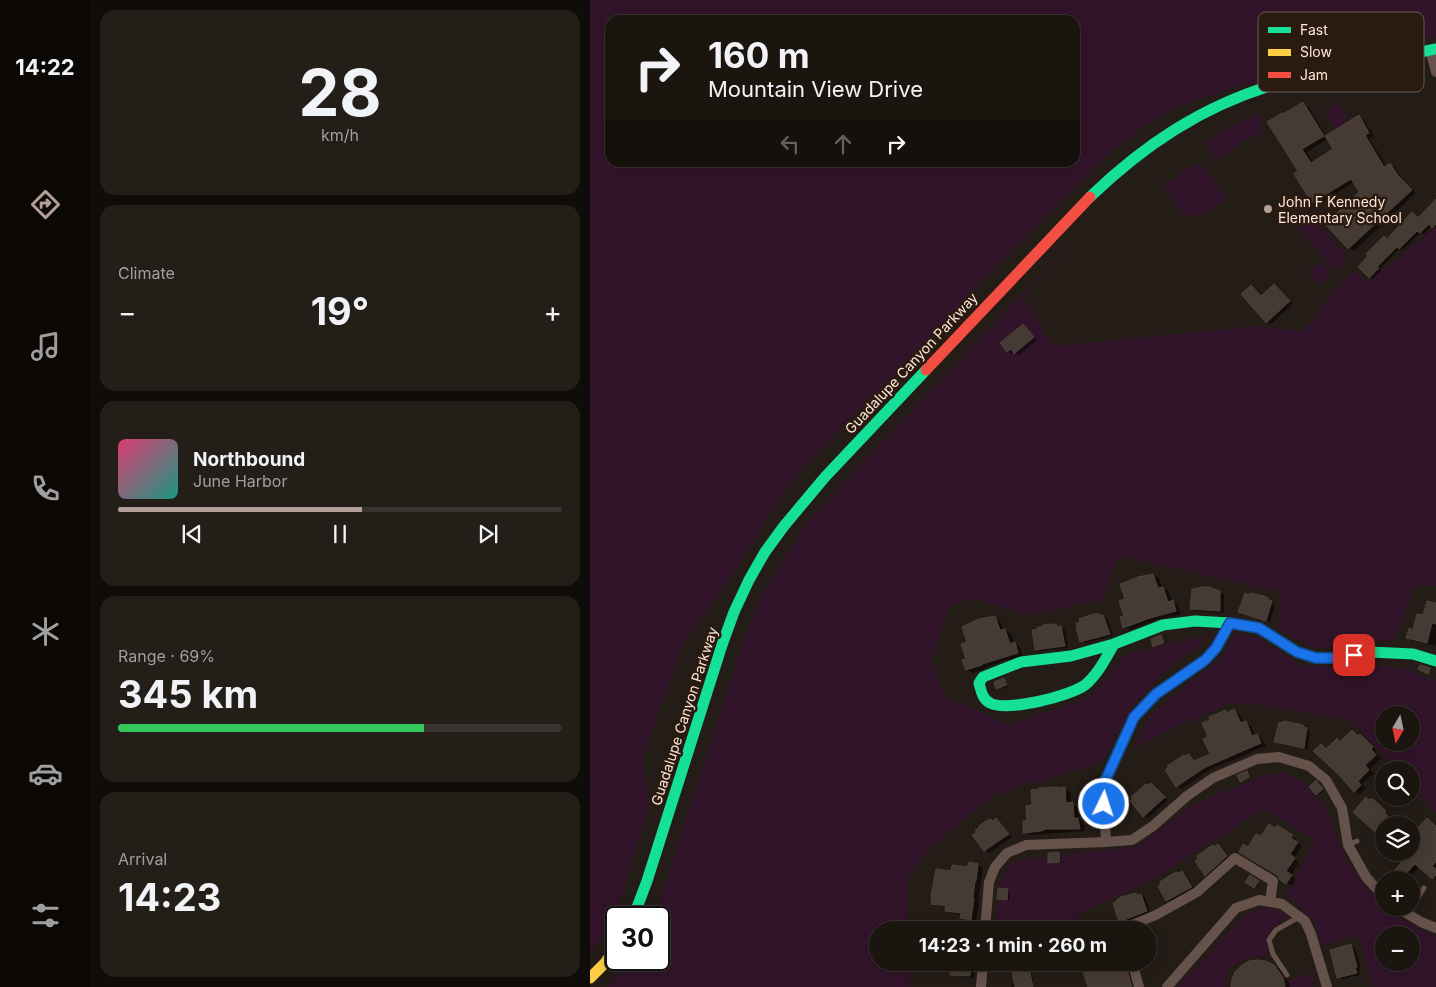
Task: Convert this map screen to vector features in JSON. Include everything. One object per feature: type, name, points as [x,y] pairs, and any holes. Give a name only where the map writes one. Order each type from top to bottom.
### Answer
[{"type":"main road","name":"Guadalupe Canyon Parkway","points":[[638,906],[734,612],[749,580],[770,544],[794,512],[1087,199],[1116,171],[1148,146],[1182,124],[1258,89]]},
{"type":"main road","points":[[1114,644],[1094,677],[1084,687],[1050,699],[1018,706],[992,704],[982,696],[979,683],[984,677],[1021,662],[1071,656],[1114,644],[1163,625],[1195,620],[1259,628],[1297,652],[1316,658],[1337,658],[1370,652],[1413,654],[1436,661]]},
{"type":"main road","points":[[590,978],[605,963]]},
{"type":"street","points":[[1433,50],[1436,72]]},
{"type":"street","points":[[1106,842],[1104,804],[1106,779],[1134,717],[1156,694],[1205,660],[1216,648],[1230,623]]},
{"type":"street","points":[[986,921],[989,882],[995,867],[1007,853],[1026,845],[1132,840],[1153,826],[1187,796],[1214,778],[1257,759],[1278,757],[1309,766],[1326,780],[1342,808],[1352,843],[1366,877],[1375,887]]},
{"type":"street","points":[[1141,921],[1197,892],[1235,858],[1273,881],[1270,902]]},
{"type":"street","points":[[1167,987],[1236,908],[1259,900],[1282,904],[1305,921],[1311,934],[1327,987]]},
{"type":"street","points":[[1411,916],[1420,922],[1436,928]]},
{"type":"street","points":[[981,987],[982,971]]},
{"type":"street","points":[[1135,971],[1139,987]]},
{"type":"lane","points":[[1420,894],[1424,888]]},
{"type":"lane","points":[[1288,975],[1273,954],[1269,940],[1276,930],[1300,917]]},
{"type":"shaded area","points":[[590,0],[1436,0],[1436,36],[1424,40],[1424,12],[1258,12],[1258,82],[1235,87],[1172,109],[1139,130],[1105,157],[980,283],[928,341],[854,413],[788,486],[724,588],[684,641],[643,757],[648,809],[619,904],[618,906],[605,906],[605,933],[590,952]]},
{"type":"shaded area","points":[[1338,103],[1349,121],[1336,129],[1325,110]]},
{"type":"shaded area","points":[[1257,114],[1264,132],[1244,141],[1215,160],[1206,143],[1232,126]]},
{"type":"shaded area","points":[[1193,165],[1204,166],[1227,198],[1204,213],[1191,216],[1179,209],[1164,185]]},
{"type":"shaded area","points":[[1311,215],[1330,237],[1316,249],[1297,227]]},
{"type":"shaded area","points":[[1436,227],[1436,586],[1415,585],[1395,639],[1329,648],[1310,647],[1278,629],[1281,592],[1119,556],[1101,600],[1027,615],[972,598],[949,607],[931,661],[945,698],[966,705],[1010,725],[1090,697],[1126,654],[1210,635],[1158,678],[1133,706],[1101,763],[995,794],[930,847],[907,879],[909,921],[869,921],[869,971],[910,971],[910,987],[608,987],[622,971],[670,971],[670,906],[658,906],[747,630],[762,595],[787,554],[810,519],[1074,239],[1023,298],[1053,346],[1261,326],[1301,331],[1315,320],[1324,303],[1354,271],[1368,282]]},
{"type":"shaded area","points":[[1330,237],[1348,258],[1334,270],[1317,249]]},
{"type":"shaded area","points":[[1321,261],[1332,274],[1319,285],[1308,272]]},
{"type":"shaded area","points":[[1235,634],[1257,637],[1302,666],[1369,664],[1408,669],[1436,682],[1436,813],[1420,796],[1420,761],[1389,761],[1380,751],[1420,751],[1420,706],[1375,706],[1375,746],[1351,720],[1253,704],[1228,703],[1133,748],[1150,715],[1220,660]]},
{"type":"shaded area","points":[[1284,772],[1306,784],[1327,811],[1346,861],[1375,897],[1375,916],[1397,916],[1415,926],[1375,926],[1375,971],[1420,971],[1420,929],[1436,938],[1436,987],[1374,987],[1359,936],[1322,945],[1315,923],[1297,903],[1285,896],[1316,840],[1263,809],[1147,883],[1080,912],[1078,921],[996,921],[1000,879],[1015,861],[1138,846],[1193,805],[1261,776]]},
{"type":"shaded area","points":[[1267,908],[1288,914],[1266,935],[1267,956],[1247,957],[1228,969],[1225,987],[1178,987],[1247,914]]},
{"type":"shaded area","points":[[1316,973],[1313,987],[1288,987],[1289,980]]},
{"type":"building","points":[[1303,102],[1324,136],[1302,149],[1311,163],[1333,149],[1325,136],[1359,115],[1369,133],[1365,135],[1384,167],[1390,163],[1397,174],[1412,190],[1348,249],[1325,224],[1359,192],[1351,179],[1312,203],[1294,174],[1298,171],[1267,122]]},
{"type":"building","points":[[1436,199],[1436,224],[1432,228],[1429,224],[1420,233],[1417,231],[1399,249],[1397,247],[1369,278],[1358,267],[1368,256],[1366,254],[1384,236],[1387,239],[1412,212],[1418,218]]},
{"type":"building","points":[[1274,284],[1290,301],[1266,323],[1241,294],[1251,285],[1261,296]]},
{"type":"building","points":[[1023,324],[1034,337],[1014,354],[1011,349],[1007,352],[1000,343]]},
{"type":"building","points":[[1153,574],[1158,588],[1163,587],[1168,602],[1173,600],[1176,611],[1123,628],[1120,617],[1124,616],[1119,601],[1125,599],[1120,584]]},
{"type":"building","points":[[1211,587],[1211,589],[1220,591],[1220,611],[1190,609],[1192,589]]},
{"type":"building","points":[[1245,593],[1264,596],[1272,601],[1266,621],[1238,612]]},
{"type":"building","points":[[1427,601],[1436,603],[1436,624],[1432,623],[1427,643],[1406,638],[1409,628],[1413,630],[1417,614],[1423,615]]},
{"type":"building","points":[[1093,614],[1103,615],[1110,634],[1080,642],[1076,623],[1080,622],[1079,619]]},
{"type":"building","points":[[995,616],[1000,630],[1005,629],[1010,644],[1015,642],[1018,653],[966,670],[962,660],[966,659],[961,644],[967,642],[962,627],[979,619]]},
{"type":"building","points":[[1051,624],[1057,625],[1057,627],[1061,626],[1065,646],[1035,650],[1032,630]]},
{"type":"building","points":[[1161,635],[1164,643],[1153,647],[1151,639]]},
{"type":"building","points":[[1420,665],[1430,668],[1428,674],[1418,669]]},
{"type":"building","points":[[1004,678],[1007,685],[996,689],[994,682]]},
{"type":"building","points":[[1234,709],[1241,723],[1246,721],[1252,736],[1257,734],[1261,743],[1204,768],[1176,787],[1165,770],[1169,767],[1167,766],[1184,755],[1189,754],[1194,761],[1210,754],[1203,739],[1208,737],[1202,723],[1210,720],[1209,717],[1226,710],[1227,713]]},
{"type":"building","points":[[1284,721],[1303,725],[1303,727],[1307,728],[1304,748],[1274,742],[1279,722],[1283,723]]},
{"type":"building","points":[[1352,730],[1358,736],[1360,734],[1373,747],[1371,749],[1376,755],[1365,765],[1369,770],[1358,781],[1361,785],[1354,792],[1313,751],[1321,744],[1326,749],[1337,738],[1340,742]]},
{"type":"building","points":[[1247,771],[1249,777],[1240,782],[1237,775]]},
{"type":"building","points":[[1316,780],[1323,789],[1316,795],[1309,787]]},
{"type":"building","points":[[1151,783],[1166,798],[1143,817],[1130,801],[1133,799],[1131,797],[1146,784]]},
{"type":"building","points":[[1065,787],[1066,803],[1073,802],[1074,818],[1078,818],[1080,829],[1046,829],[1023,833],[1023,821],[1027,821],[1026,806],[1032,805],[1031,790]]},
{"type":"building","points":[[1366,797],[1370,800],[1372,798],[1375,801],[1375,806],[1381,806],[1388,816],[1375,816],[1375,832],[1353,812]]},
{"type":"building","points":[[996,818],[1009,834],[984,851],[972,835],[986,821],[991,819],[993,821]]},
{"type":"building","points":[[1427,818],[1436,826],[1436,862],[1432,866],[1436,869],[1436,875],[1432,879],[1415,864],[1408,871],[1394,871],[1403,861],[1420,861],[1420,826]]},
{"type":"building","points":[[1269,824],[1275,828],[1277,825],[1293,835],[1291,838],[1298,842],[1290,854],[1295,858],[1286,871],[1292,875],[1286,884],[1277,875],[1239,852],[1243,844],[1248,847],[1256,834],[1261,836]]},
{"type":"building","points":[[1218,844],[1227,856],[1205,876],[1195,861],[1198,859],[1197,856],[1213,845],[1214,847]]},
{"type":"building","points":[[1059,852],[1060,862],[1048,863],[1048,853]]},
{"type":"building","points":[[968,863],[978,864],[971,920],[960,918],[961,913],[945,911],[946,906],[931,904],[936,869],[951,871],[952,865],[968,867]]},
{"type":"building","points":[[1182,871],[1192,887],[1166,901],[1158,886],[1161,884],[1160,882],[1172,874],[1177,872],[1178,874]]},
{"type":"building","points":[[1250,875],[1259,881],[1254,888],[1245,882]]},
{"type":"building","points":[[998,888],[1008,889],[1007,900],[997,899]]},
{"type":"building","points":[[1136,893],[1136,895],[1141,894],[1147,911],[1119,921],[1113,903],[1121,897]]},
{"type":"building","points":[[1351,944],[1357,973],[1337,978],[1330,950]]},
{"type":"building","points":[[1249,961],[1266,961],[1274,965],[1283,977],[1285,987],[1231,987],[1235,972]]},
{"type":"building","points":[[950,971],[970,971],[970,976],[950,975]]},
{"type":"building","points":[[1030,971],[1033,987],[1015,987],[1012,972]]},
{"type":"building","points":[[1083,971],[1128,971],[1132,987],[1088,987]]},
{"type":"traffic: fast","points":[[1424,51],[1436,49]]},
{"type":"traffic: fast","points":[[1090,197],[1131,161],[1175,130],[1222,104],[1258,90]]},
{"type":"traffic: fast","points":[[638,906],[722,645],[734,612],[749,580],[765,552],[784,526],[825,477],[926,370]]},
{"type":"traffic: fast","points":[[1114,644],[1090,681],[1066,694],[1010,706],[990,703],[982,694],[979,683],[983,677],[1021,662],[1071,656],[1114,644],[1163,625],[1195,621],[1230,623],[1259,628],[1297,652],[1316,658],[1337,658],[1370,652],[1413,654],[1436,661]]},
{"type":"traffic: slow","points":[[590,978],[605,963]]},
{"type":"traffic: jam","points":[[926,370],[1090,197]]},
{"type":"place","name":"John F Kennedy Elementary School","points":[[1268,209]]},
{"type":"route","points":[[1104,804],[1106,779],[1134,717],[1156,694],[1205,660],[1216,648],[1230,623],[1259,628],[1297,652],[1316,658],[1337,658],[1354,655]]}]
